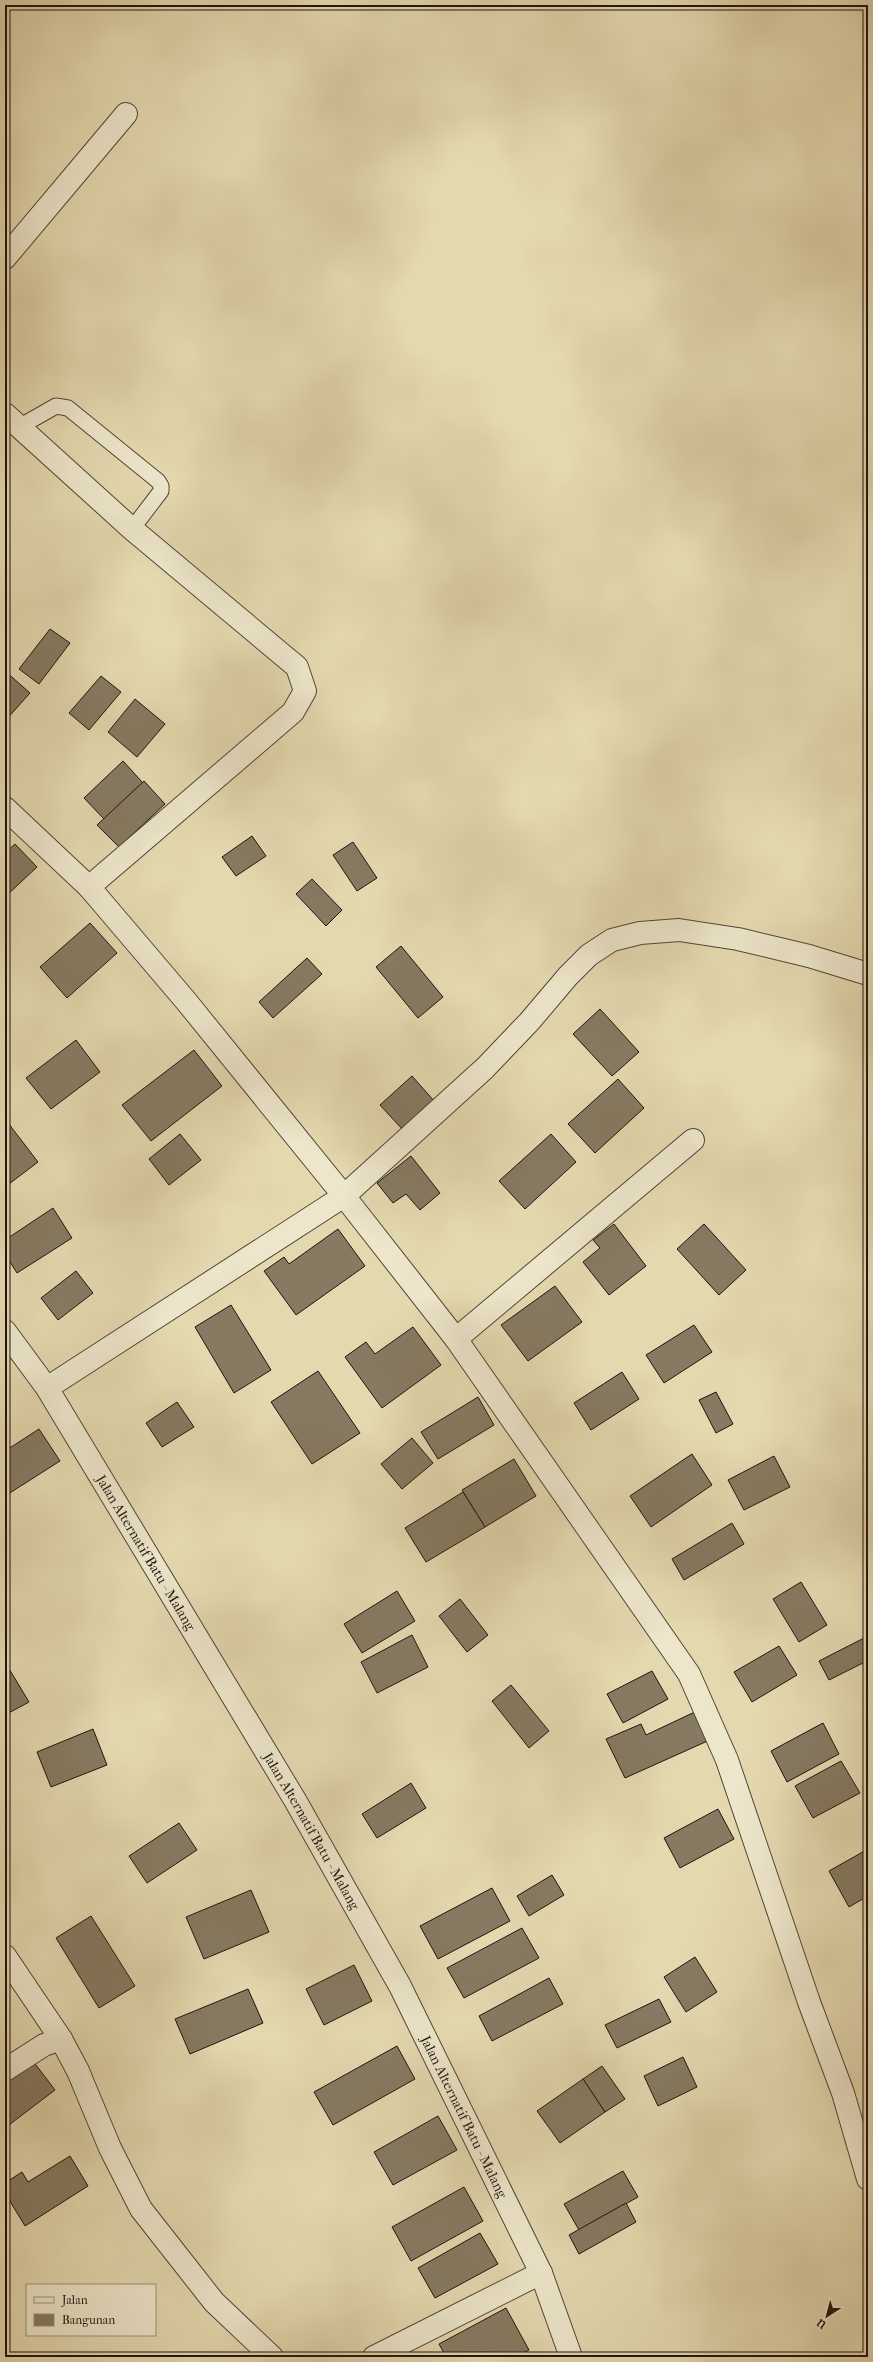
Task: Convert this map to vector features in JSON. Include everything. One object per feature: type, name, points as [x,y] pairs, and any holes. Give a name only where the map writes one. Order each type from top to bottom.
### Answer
[{"type":"street","points":[[5,258],[126,114]]},
{"type":"street","points":[[12,420],[132,529],[298,667],[305,691],[294,712],[89,887]]},
{"type":"street","points":[[5,808],[89,887],[182,996],[344,1196],[456,1339],[655,1623],[692,1681],[727,1760],[809,2002],[843,2093],[868,2179]]},
{"type":"street","points":[[47,1388],[344,1196],[485,1068],[529,1022],[573,970],[589,955],[612,940],[640,933],[679,930],[752,942],[809,956],[868,974]]},
{"type":"street","points":[[456,1339],[694,1140]]},
{"type":"street","name":"Jalan Alternatif Batu - Malang","points":[[5,1331],[47,1388],[296,1800],[400,1986],[540,2273],[571,2357]]},
{"type":"street","points":[[5,1956],[53,2042],[78,2071],[110,2148],[141,2209],[214,2302],[272,2357]]},
{"type":"street","points":[[5,2070],[53,2042]]},
{"type":"street","points":[[374,2357],[540,2273]]},
{"type":"lane","points":[[12,420],[56,406],[68,408],[158,481],[161,486],[160,491],[132,529]]},
{"type":"building","points":[[50,629],[70,643],[39,684],[19,669]]},
{"type":"building","points":[[5,671],[30,693],[5,721]]},
{"type":"building","points":[[101,676],[121,692],[89,730],[69,713]]},
{"type":"building","points":[[135,699],[165,724],[137,757],[108,732]]},
{"type":"building","points":[[123,761],[143,783],[104,819],[84,798]]},
{"type":"building","points":[[144,781],[165,804],[119,847],[97,825]]},
{"type":"building","points":[[252,836],[266,856],[236,876],[222,857]]},
{"type":"building","points":[[353,842],[377,878],[357,891],[333,855]]},
{"type":"building","points":[[15,844],[37,867],[5,897],[5,853]]},
{"type":"building","points":[[312,879],[342,910],[326,926],[296,894]]},
{"type":"building","points":[[90,923],[117,953],[67,998],[40,967]]},
{"type":"building","points":[[401,946],[443,997],[418,1018],[376,967]]},
{"type":"building","points":[[307,958],[322,974],[273,1018],[259,1002]]},
{"type":"building","points":[[600,1009],[639,1052],[612,1076],[573,1034]]},
{"type":"building","points":[[76,1040],[100,1072],[51,1109],[26,1078]]},
{"type":"building","points":[[194,1050],[222,1086],[151,1141],[122,1105]]},
{"type":"building","points":[[412,1076],[435,1102],[403,1130],[380,1105]]},
{"type":"building","points":[[618,1079],[644,1108],[595,1153],[568,1124]]},
{"type":"building","points":[[5,1119],[38,1162],[5,1187]]},
{"type":"building","points":[[180,1134],[201,1160],[169,1185],[149,1159]]},
{"type":"building","points":[[551,1134],[576,1162],[525,1209],[499,1181]]},
{"type":"building","points":[[411,1156],[440,1193],[420,1210],[406,1194],[393,1203],[377,1183]]},
{"type":"building","points":[[53,1208],[72,1238],[17,1273],[5,1254],[5,1240]]},
{"type":"building","points":[[614,1224],[646,1266],[609,1295],[583,1262],[600,1248],[593,1240]]},
{"type":"building","points":[[704,1224],[746,1270],[719,1295],[677,1249]]},
{"type":"building","points":[[338,1229],[365,1266],[296,1315],[264,1271],[284,1257],[289,1264]]},
{"type":"building","points":[[76,1271],[93,1293],[58,1320],[41,1298]]},
{"type":"building","points":[[555,1286],[582,1322],[528,1361],[501,1325]]},
{"type":"building","points":[[231,1305],[271,1370],[234,1393],[195,1327]]},
{"type":"building","points":[[694,1325],[712,1352],[664,1383],[646,1355]]},
{"type":"building","points":[[413,1327],[441,1365],[382,1408],[345,1357],[366,1342],[375,1354]]},
{"type":"building","points":[[318,1371],[360,1433],[312,1464],[271,1402]]},
{"type":"building","points":[[622,1372],[639,1399],[591,1430],[574,1403]]},
{"type":"building","points":[[716,1392],[733,1424],[716,1433],[699,1400]]},
{"type":"building","points":[[478,1397],[494,1425],[438,1459],[421,1432]]},
{"type":"building","points":[[177,1402],[194,1427],[162,1447],[146,1423]]},
{"type":"building","points":[[39,1429],[60,1461],[5,1496],[5,1451]]},
{"type":"building","points":[[412,1438],[433,1463],[402,1489],[381,1464]]},
{"type":"building","points":[[692,1454],[712,1485],[651,1527],[630,1496]]},
{"type":"building","points":[[774,1456],[790,1487],[744,1510],[728,1480]]},
{"type":"building","points":[[514,1459],[536,1496],[485,1527],[462,1490]]},
{"type":"building","points":[[463,1492],[485,1527],[426,1562],[405,1528]]},
{"type":"building","points":[[732,1523],[744,1544],[684,1580],[672,1559]]},
{"type":"building","points":[[801,1582],[827,1625],[799,1642],[773,1599]]},
{"type":"building","points":[[397,1591],[415,1621],[362,1653],[344,1624]]},
{"type":"building","points":[[460,1599],[488,1635],[467,1652],[439,1616]]},
{"type":"building","points":[[412,1635],[428,1667],[377,1693],[361,1662]]},
{"type":"building","points":[[868,1636],[868,1672],[863,1663],[829,1680],[819,1661]]},
{"type":"building","points":[[779,1646],[797,1675],[752,1702],[734,1672]]},
{"type":"building","points":[[5,1662],[29,1702],[5,1715]]},
{"type":"building","points":[[652,1671],[668,1699],[623,1723],[607,1694]]},
{"type":"building","points":[[511,1685],[549,1731],[529,1748],[492,1701]]},
{"type":"building","points":[[699,1710],[712,1739],[625,1778],[606,1739],[641,1724],[646,1735]]},
{"type":"building","points":[[823,1723],[839,1754],[787,1782],[771,1751]]},
{"type":"building","points":[[93,1729],[107,1765],[51,1787],[37,1752]]},
{"type":"building","points":[[841,1761],[860,1793],[813,1818],[795,1786]]},
{"type":"building","points":[[411,1783],[426,1808],[377,1838],[362,1814]]},
{"type":"building","points":[[718,1809],[734,1839],[680,1868],[664,1838]]},
{"type":"building","points":[[179,1823],[197,1850],[147,1883],[129,1856]]},
{"type":"building","points":[[868,1849],[868,1896],[849,1907],[829,1871]]},
{"type":"building","points":[[552,1875],[564,1895],[529,1916],[517,1896]]},
{"type":"building","points":[[492,1888],[510,1921],[438,1959],[420,1926]]},
{"type":"building","points":[[251,1890],[269,1932],[204,1959],[186,1917]]},
{"type":"building","points":[[91,1916],[135,1986],[99,2008],[56,1938]]},
{"type":"building","points":[[522,1928],[539,1958],[464,1998],[447,1968]]},
{"type":"building","points":[[695,1957],[717,1992],[686,2012],[664,1977]]},
{"type":"building","points":[[354,1965],[372,2001],[324,2025],[306,1989]]},
{"type":"building","points":[[549,1978],[563,2004],[492,2041],[479,2016]]},
{"type":"building","points":[[248,1989],[263,2023],[190,2054],[175,2019]]},
{"type":"building","points":[[659,1999],[671,2022],[617,2048],[605,2025]]},
{"type":"building","points":[[397,2046],[415,2079],[333,2125],[314,2092]]},
{"type":"building","points":[[683,2057],[697,2087],[658,2106],[644,2076]]},
{"type":"building","points":[[33,2061],[55,2090],[5,2128],[5,2084]]},
{"type":"building","points":[[602,2066],[625,2099],[605,2112],[583,2079]]},
{"type":"building","points":[[583,2079],[605,2112],[560,2143],[537,2111]]},
{"type":"building","points":[[438,2116],[457,2150],[393,2185],[374,2152]]},
{"type":"building","points":[[70,2156],[88,2186],[25,2226],[5,2193],[5,2183],[22,2172],[28,2182]]},
{"type":"building","points":[[623,2171],[638,2197],[579,2230],[564,2204]]},
{"type":"building","points":[[464,2187],[483,2221],[411,2261],[392,2227]]},
{"type":"building","points":[[626,2203],[636,2222],[579,2254],[569,2235]]},
{"type":"building","points":[[480,2233],[498,2264],[435,2298],[418,2268]]},
{"type":"building","points":[[506,2308],[529,2350],[515,2357],[446,2357],[439,2344]]}]
